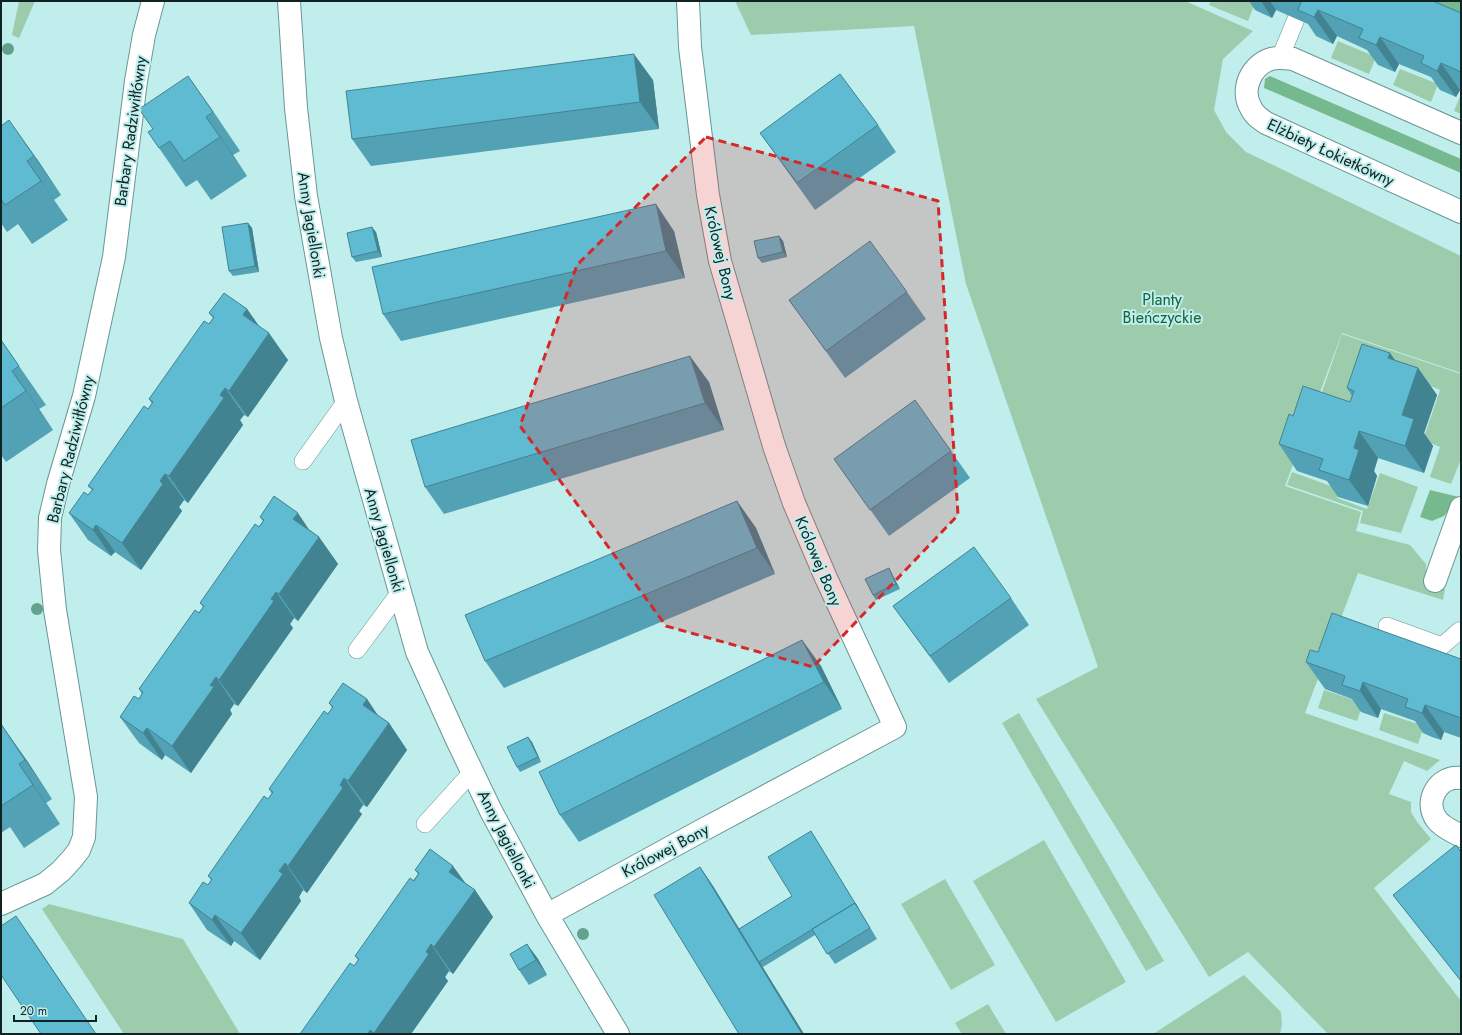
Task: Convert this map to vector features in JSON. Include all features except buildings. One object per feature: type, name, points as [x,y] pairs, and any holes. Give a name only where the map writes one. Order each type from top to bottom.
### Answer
[{"type":"street","name":"Barbary Radziwiłłówny","points":[[1,904],[45,884],[61,871],[79,850],[84,836],[86,797],[68,680],[55,610],[50,557],[50,518],[58,484],[84,396],[114,256],[136,81],[144,35],[153,1]]},
{"type":"street","name":"Anny Jagiellonki","points":[[289,1],[296,108],[306,196],[331,338],[346,401],[417,652],[491,811],[547,915],[618,1034]]},
{"type":"street","name":"Królowej Bony","points":[[547,915],[697,832],[895,728],[826,578],[794,503],[774,446],[720,261],[708,195],[690,47],[688,1]]},
{"type":"street","name":"Elżbiety Łokietkówny","points":[[1461,133],[1293,59],[1271,59],[1260,64],[1252,73],[1247,84],[1246,95],[1250,107],[1257,116],[1266,123],[1461,212]]},
{"type":"street","points":[[1435,581],[1461,508]]},
{"type":"street","points":[[1459,773],[1443,782],[1436,788],[1432,796],[1431,805],[1433,814],[1438,821],[1445,827],[1461,836]]},
{"type":"lane","points":[[1280,58],[1296,19]]},
{"type":"lane","points":[[303,462],[346,401]]},
{"type":"lane","points":[[357,650],[400,592]]},
{"type":"lane","points":[[1387,626],[1442,646],[1459,631],[1461,632]]},
{"type":"lane","points":[[425,824],[472,772]]},
{"type":"highlighted area","points":[[706,137],[938,201],[958,515],[813,667],[666,626],[520,426],[577,265]]},
{"type":"green space","points":[[19,1],[35,1],[19,38],[12,35]]},
{"type":"green space","name":"Planty Bieńczyckie","points":[[735,1],[1185,1],[1253,31],[1223,59],[1214,110],[1226,132],[1246,152],[1461,256],[1461,373],[1342,333],[1285,486],[1361,512],[1356,531],[1410,545],[1426,564],[1426,582],[1445,589],[1443,600],[1358,573],[1305,713],[1440,760],[1427,771],[1404,761],[1389,794],[1411,802],[1411,812],[1431,839],[1374,888],[1461,1001],[1461,1034],[1328,1034],[1248,952],[1209,977],[1036,699],[1098,667],[966,284],[914,26],[751,35]]},
{"type":"green space","points":[[1211,1],[1249,1],[1255,3],[1248,21],[1209,5]]},
{"type":"green space","points":[[1398,1],[1461,1],[1461,28]]},
{"type":"green space","points":[[1338,41],[1376,57],[1369,74],[1331,58]]},
{"type":"green space","points":[[1400,69],[1438,84],[1431,102],[1393,85]]},
{"type":"green space","points":[[1270,76],[1461,159],[1461,173],[1264,88],[1265,79]]},
{"type":"green space","points":[[1461,94],[1461,114],[1454,111]]},
{"type":"green space","points":[[1342,334],[1461,374],[1461,459],[1451,484],[1430,477],[1440,447],[1423,440],[1440,390],[1412,378],[1361,424],[1316,409]]},
{"type":"green space","points":[[1292,472],[1339,489],[1337,498],[1367,509],[1380,473],[1418,487],[1401,533],[1360,523],[1363,511],[1287,485]]},
{"type":"green space","points":[[1430,490],[1459,497],[1444,516],[1432,521],[1420,517]]},
{"type":"green space","points":[[1324,690],[1363,703],[1357,721],[1318,708]]},
{"type":"green space","points":[[1019,713],[1164,961],[1146,971],[1002,723]]},
{"type":"green space","points":[[1384,713],[1424,726],[1418,744],[1379,730]]},
{"type":"green space","points":[[1044,840],[1126,982],[1056,1022],[973,881]]},
{"type":"green space","points":[[945,879],[995,965],[951,990],[901,904]]},
{"type":"green space","points":[[49,904],[183,939],[240,1034],[124,1034],[42,909]]},
{"type":"green space","points":[[1244,975],[1281,1012],[1282,1024],[1280,1034],[1153,1034]]},
{"type":"green space","points":[[988,1004],[1006,1034],[962,1034],[955,1023]]}]
